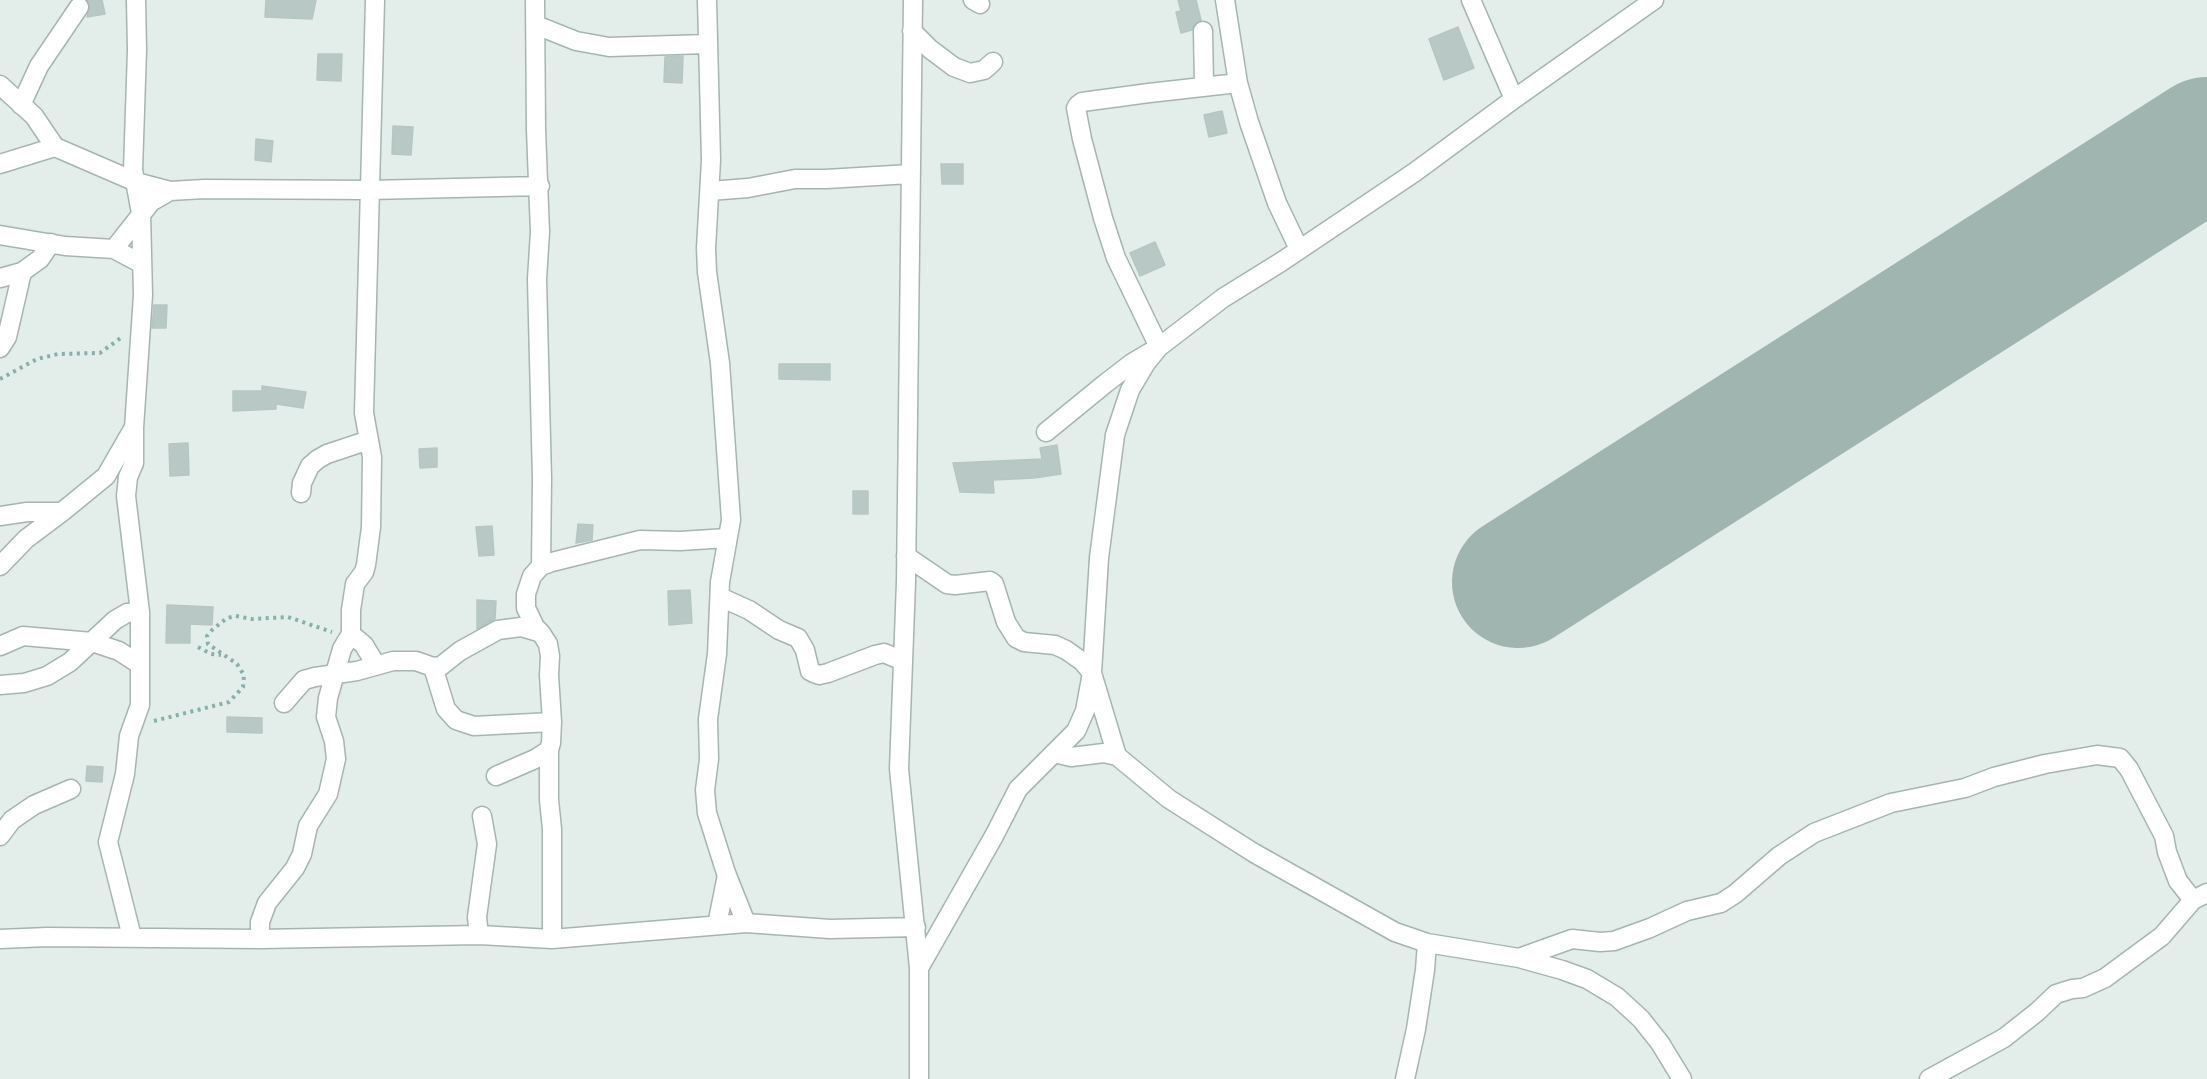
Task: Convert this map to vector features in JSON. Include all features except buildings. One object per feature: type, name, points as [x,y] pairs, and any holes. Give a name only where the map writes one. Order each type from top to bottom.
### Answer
[{"type":"street","points":[[132,937],[108,842],[125,774],[129,736],[140,705],[140,612],[126,496],[128,477],[134,463],[134,428],[142,324],[141,213],[133,170],[137,50],[136,0]]},
{"type":"street","points":[[260,939],[260,922],[267,903],[283,884],[302,854],[308,826],[328,794],[334,774],[336,759],[334,741],[326,717],[328,698],[342,649],[351,634],[353,592],[366,565],[371,527],[373,483],[364,413],[375,0]]},
{"type":"street","points":[[536,0],[536,130],[540,186],[537,279],[542,479],[541,566]]},
{"type":"street","points":[[707,0],[711,160],[706,264],[712,322],[720,363],[731,520],[720,597],[717,654],[708,719],[709,759],[705,790],[707,813],[746,923]]},
{"type":"street","points":[[913,0],[906,564],[899,769],[919,968],[919,1079]]},
{"type":"street","points":[[1225,0],[1238,83],[1257,148],[1277,203],[1299,249]]},
{"type":"street","points":[[1471,0],[1514,99]]},
{"type":"street","points":[[1046,432],[1132,363],[1160,347],[1223,298],[1415,172],[1654,0]]},
{"type":"street","points":[[21,105],[39,66],[79,7]]},
{"type":"street","points":[[536,25],[576,41],[609,47],[707,44]]},
{"type":"street","points":[[912,31],[954,67],[970,73],[984,70],[993,62]]},
{"type":"street","points":[[1203,31],[1204,86]]},
{"type":"street","points":[[1160,347],[1116,258],[1103,218],[1076,108],[1082,102],[1238,83]]},
{"type":"street","points":[[0,85],[34,116],[55,147],[136,182],[170,191],[540,186]]},
{"type":"street","points":[[0,164],[55,147]]},
{"type":"street","points":[[710,191],[748,188],[795,179],[910,174]]},
{"type":"street","points":[[114,249],[151,202],[170,191]]},
{"type":"street","points":[[0,235],[91,249],[114,249],[142,264]]},
{"type":"street","points":[[0,278],[22,272],[40,259],[51,243]]},
{"type":"street","points":[[0,348],[7,337],[22,272]]},
{"type":"street","points":[[919,968],[1018,789],[1033,771],[1076,731],[1085,711],[1092,673],[1099,558],[1115,435],[1130,390],[1146,363],[1160,347]]},
{"type":"street","points":[[0,566],[26,539],[62,513],[106,476],[134,428]]},
{"type":"street","points":[[301,493],[302,483],[310,466],[318,459],[369,440]]},
{"type":"street","points":[[0,516],[27,512],[62,513]]},
{"type":"street","points":[[552,939],[552,829],[549,800],[549,750],[552,722],[550,656],[548,644],[535,627],[526,608],[526,594],[532,576],[541,566],[565,558],[640,540],[680,541],[727,538]]},
{"type":"street","points":[[906,564],[927,571],[947,584],[990,581],[994,584],[1006,622],[1017,638],[1024,642],[1041,642],[1066,650],[1083,662],[1092,673],[1117,756]]},
{"type":"street","points":[[720,597],[749,610],[779,630],[798,638],[806,650],[810,670],[814,674],[828,673],[884,653],[903,661]]},
{"type":"street","points":[[0,685],[24,684],[47,676],[70,662],[115,620],[127,613],[140,612]]},
{"type":"street","points":[[284,703],[304,680],[335,676],[406,660],[433,667],[441,666],[460,651],[498,630],[521,627],[541,633]]},
{"type":"street","points":[[351,634],[364,645],[376,665]]},
{"type":"street","points":[[0,646],[23,636],[92,642],[119,651],[139,664]]},
{"type":"street","points":[[433,667],[446,709],[456,720],[474,726],[513,722],[552,722]]},
{"type":"street","points":[[496,776],[535,759],[549,750]]},
{"type":"street","points":[[1054,753],[1071,757],[1104,753],[1117,756],[1169,799],[1254,853],[1366,918],[1395,932],[1427,943],[1519,958],[1587,979],[1617,997],[1641,1019],[1660,1043],[1682,1079]]},
{"type":"street","points":[[1519,958],[1572,939],[1614,941],[1687,911],[1721,903],[1735,894],[1779,856],[1815,833],[1891,803],[1965,788],[1994,777],[2045,764],[2097,755],[2120,758],[2129,769],[2164,836],[2167,852],[2178,881],[2200,896],[2162,936],[2105,978],[2083,988],[2056,994],[2004,1038],[1929,1079]]},
{"type":"street","points":[[0,836],[12,820],[34,805],[70,789]]},
{"type":"street","points":[[479,935],[477,917],[487,844],[482,816]]},
{"type":"street","points":[[717,925],[727,873]]},
{"type":"street","points":[[0,934],[260,939],[479,935],[552,939],[746,923],[830,929],[916,927]]},
{"type":"street","points":[[1405,1079],[1416,1029],[1427,943]]},
{"type":"path","points":[[0,379],[37,359],[58,354],[100,353],[119,341],[128,331],[142,324]]},
{"type":"path","points":[[133,726],[229,702],[243,687],[244,675],[237,664],[208,644],[207,636],[220,623],[236,616],[252,619],[288,617],[340,635],[351,634]]},
{"type":"path","points":[[198,646],[211,654],[222,655]]},
{"type":"runway","points":[[1518,582],[2207,143]]}]
